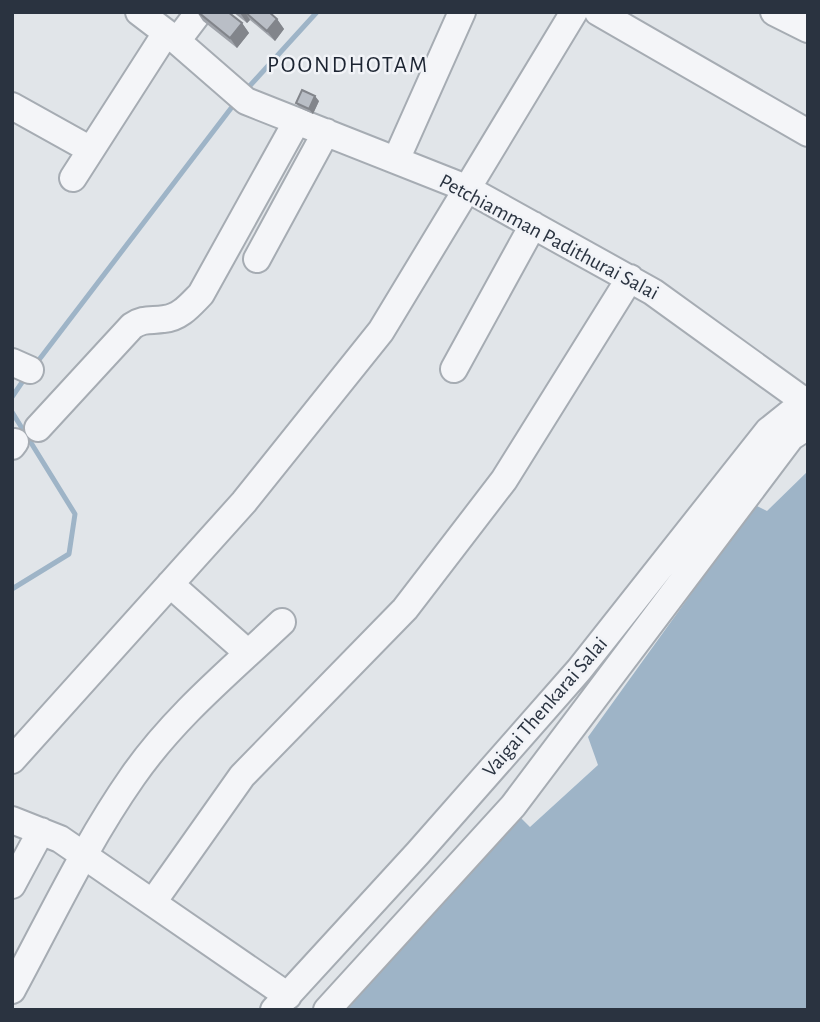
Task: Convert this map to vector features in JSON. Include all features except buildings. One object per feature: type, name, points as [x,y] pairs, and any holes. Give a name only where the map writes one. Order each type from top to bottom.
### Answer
[{"type":"street","name":"Petchiamman Padithurai Salai","points":[[139,12],[239,95],[466,188],[630,278],[653,292],[806,409]]},
{"type":"street","points":[[73,178],[171,37],[200,12]]},
{"type":"street","points":[[396,160],[462,12]]},
{"type":"street","points":[[12,760],[244,502],[381,331],[574,12]]},
{"type":"street","points":[[598,12],[808,133]]},
{"type":"street","points":[[774,12],[808,29]]},
{"type":"street","points":[[12,106],[91,150]]},
{"type":"street","points":[[38,428],[132,326],[141,320],[173,317],[186,310],[201,294],[297,121]]},
{"type":"street","points":[[257,260],[326,132]]},
{"type":"street","points":[[454,369],[533,225]]},
{"type":"street","points":[[153,902],[242,776],[405,609],[504,481],[630,278]]},
{"type":"street","name":"Vaigai Thenkarai Salai","points":[[281,1003],[579,670],[768,430],[806,409]]},
{"type":"street","name":"Vaigai Thenkarai Salai","points":[[327,1010],[513,806],[791,437],[806,409]]},
{"type":"street","points":[[170,584],[248,653]]},
{"type":"street","points":[[12,990],[84,855],[134,774],[180,719],[282,622]]},
{"type":"street","points":[[12,820],[60,839],[84,855],[153,902],[281,1003]]},
{"type":"street","points":[[12,885],[41,831]]},
{"type":"water","points":[[808,471],[808,1010],[346,1010],[520,817],[530,827],[598,765],[588,737],[755,505],[767,511]]},
{"type":"waterway","points":[[246,90],[317,12]]},
{"type":"waterway","points":[[35,365],[235,103]]},
{"type":"waterway","points":[[12,397],[27,375]]},
{"type":"waterway","points":[[12,412],[75,514],[69,554],[12,589]]},
{"type":"district","name":"POONDHOTAM","points":[[348,65]]}]
